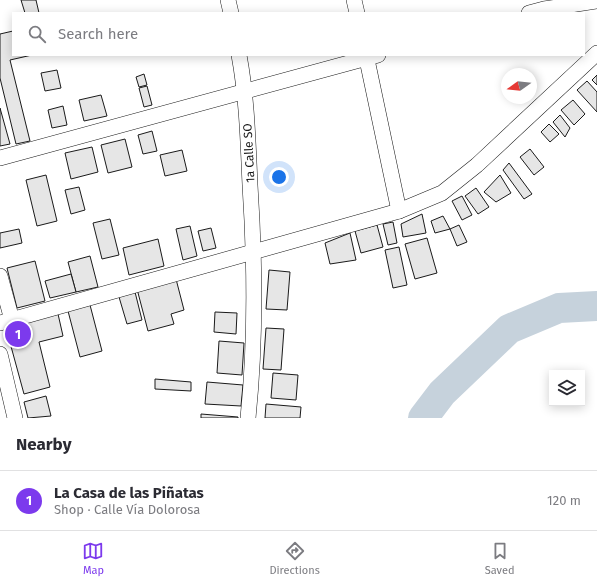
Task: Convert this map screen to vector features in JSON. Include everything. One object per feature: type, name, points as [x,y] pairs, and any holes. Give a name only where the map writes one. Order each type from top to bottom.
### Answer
[{"type":"street","points":[[228,0],[231,12]]},
{"type":"street","points":[[354,0],[356,12]]},
{"type":"street","points":[[533,12],[597,1]]},
{"type":"street","points":[[0,276],[6,321],[398,211],[442,193],[471,170],[597,53]]},
{"type":"street","name":"1a Calle SO","points":[[238,56],[245,92],[254,251],[251,385],[248,418]]},
{"type":"street","points":[[0,158],[245,92],[370,56],[398,211]]},
{"type":"street","points":[[0,354],[15,418]]},
{"type":"building","points":[[21,0],[36,0],[39,12],[25,12]]},
{"type":"building","points":[[12,31],[12,56],[28,56],[10,60],[30,141],[16,144],[0,78],[0,34]]},
{"type":"building","points":[[57,70],[61,88],[45,91],[41,73]]},
{"type":"building","points":[[144,74],[147,85],[139,87],[136,77]]},
{"type":"building","points":[[597,75],[597,85],[592,80]]},
{"type":"building","points":[[587,81],[597,92],[597,112],[577,90]]},
{"type":"building","points":[[147,86],[152,105],[144,107],[139,88]]},
{"type":"building","points":[[101,95],[107,116],[84,121],[79,100]]},
{"type":"building","points":[[573,100],[585,114],[574,125],[561,110]]},
{"type":"building","points":[[63,106],[67,125],[52,128],[48,110]]},
{"type":"building","points":[[0,108],[10,144],[0,146]]},
{"type":"building","points":[[560,115],[570,128],[565,137],[553,122]]},
{"type":"building","points":[[549,124],[559,134],[550,142],[541,132]]},
{"type":"building","points":[[152,131],[157,151],[143,154],[138,135]]},
{"type":"building","points":[[125,139],[132,167],[108,173],[101,145]]},
{"type":"building","points":[[92,147],[98,172],[71,179],[65,153]]},
{"type":"building","points":[[530,149],[544,167],[534,175],[520,157]]},
{"type":"building","points":[[182,150],[187,171],[165,176],[160,155]]},
{"type":"building","points":[[509,163],[532,194],[524,199],[503,170]]},
{"type":"building","points":[[46,175],[57,221],[37,226],[26,180]]},
{"type":"building","points":[[500,175],[511,193],[496,202],[484,192]]},
{"type":"building","points":[[79,187],[85,210],[71,214],[65,190]]},
{"type":"building","points":[[476,188],[489,207],[478,214],[465,196]]},
{"type":"building","points":[[462,196],[472,215],[462,220],[452,201]]},
{"type":"building","points":[[422,214],[426,233],[403,237],[401,224]]},
{"type":"building","points":[[443,216],[450,229],[435,233],[431,221]]},
{"type":"building","points":[[110,219],[119,255],[102,259],[93,223]]},
{"type":"building","points":[[393,222],[397,243],[388,245],[383,224]]},
{"type":"building","points":[[377,225],[383,247],[361,253],[355,231]]},
{"type":"building","points":[[459,225],[467,242],[457,246],[450,229]]},
{"type":"building","points":[[190,226],[197,256],[183,260],[176,229]]},
{"type":"building","points":[[211,228],[216,248],[203,251],[198,231]]},
{"type":"building","points":[[19,229],[22,243],[0,248],[0,233]]},
{"type":"building","points":[[350,233],[356,260],[330,264],[325,243]]},
{"type":"building","points":[[427,238],[437,273],[415,279],[405,244]]},
{"type":"building","points":[[158,239],[164,266],[129,275],[123,248]]},
{"type":"building","points":[[399,247],[407,285],[393,288],[385,250]]},
{"type":"building","points":[[90,256],[98,287],[76,292],[68,262]]},
{"type":"building","points":[[35,261],[45,301],[17,308],[7,268]]},
{"type":"building","points":[[269,270],[290,272],[287,310],[266,309]]},
{"type":"building","points":[[71,274],[76,292],[50,298],[45,281]]},
{"type":"building","points":[[176,279],[184,310],[171,314],[174,324],[148,331],[137,289]]},
{"type":"building","points":[[135,292],[142,320],[127,324],[119,297]]},
{"type":"building","points":[[90,305],[102,351],[80,357],[68,311]]},
{"type":"building","points":[[215,312],[237,313],[236,334],[214,332]]},
{"type":"building","points":[[58,314],[63,336],[39,342],[50,387],[24,394],[6,328]]},
{"type":"building","points":[[266,328],[284,329],[281,370],[263,369]]},
{"type":"building","points":[[219,341],[244,343],[242,375],[217,373]]},
{"type":"building","points":[[273,373],[298,375],[296,400],[271,398]]},
{"type":"building","points":[[155,379],[191,382],[191,391],[155,389]]},
{"type":"building","points":[[207,382],[243,385],[241,406],[205,404]]},
{"type":"building","points":[[46,396],[51,416],[28,418],[24,402]]},
{"type":"building","points":[[266,404],[301,407],[300,418],[265,418]]},
{"type":"building","points":[[201,414],[238,417],[238,418],[201,418]]},
{"type":"waterway","points":[[423,418],[442,393],[509,329],[559,308],[597,306]]},
{"type":"place","name":"La Casa de las Piñatas","points":[[18,334]]}]
